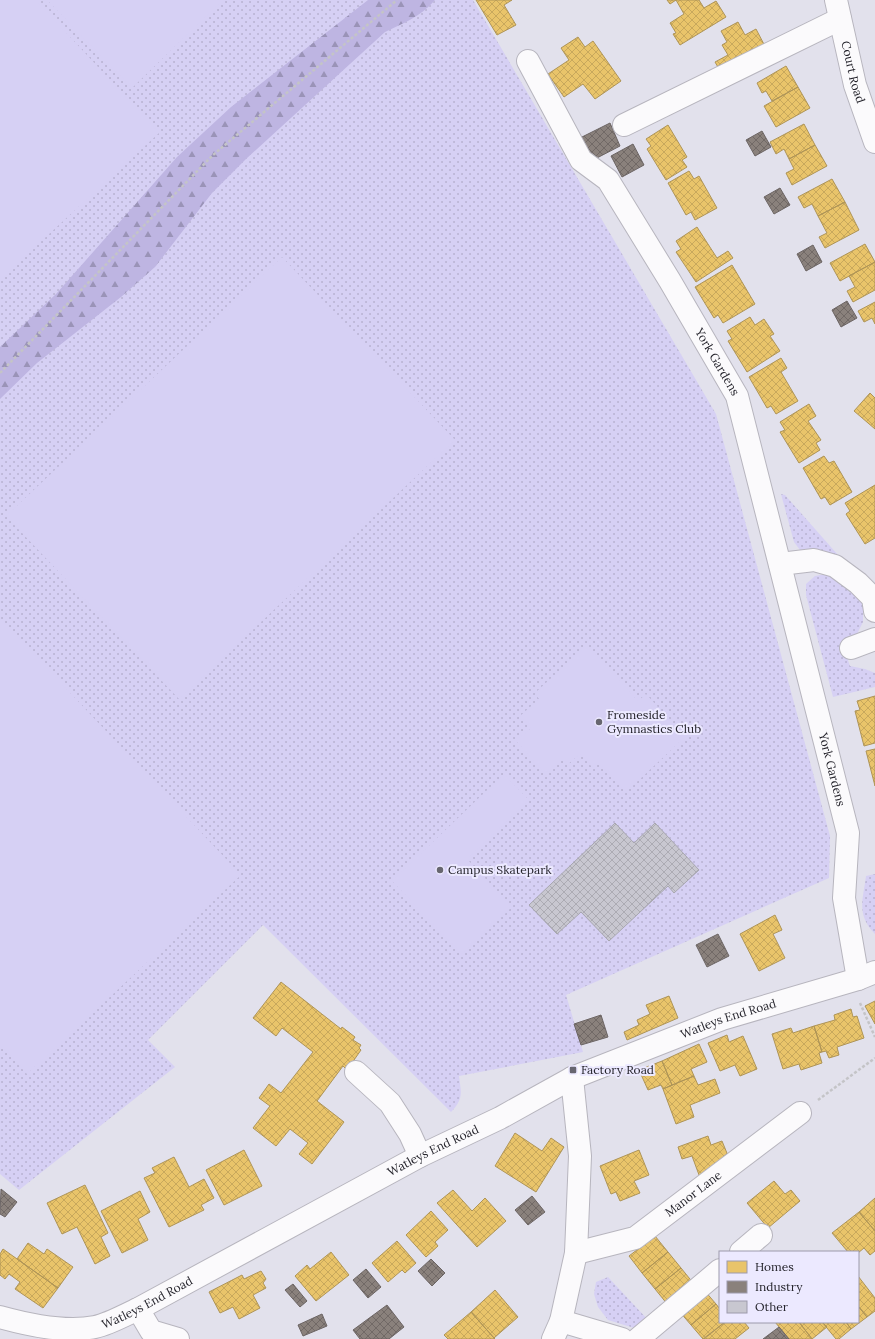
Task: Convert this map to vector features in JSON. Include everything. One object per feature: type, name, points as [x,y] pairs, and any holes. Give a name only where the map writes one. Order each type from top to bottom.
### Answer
[{"type":"street","points":[[624,125],[838,9]]},
{"type":"street","name":"Court Road","points":[[838,9],[855,84],[875,142]]},
{"type":"street","name":"York Gardens","points":[[528,60],[581,160],[608,180],[670,281],[737,396],[848,832],[844,898],[861,978]]},
{"type":"street","points":[[780,564],[814,560],[835,566],[858,583],[873,598],[875,611]]},
{"type":"street","points":[[851,648],[875,639]]},
{"type":"street","name":"Watleys End Road","points":[[0,1317],[59,1330],[95,1327],[138,1309],[420,1156],[500,1118],[572,1078],[722,1019],[861,978]]},
{"type":"street","points":[[356,1072],[390,1103],[410,1134],[420,1156]]},
{"type":"street","points":[[572,1078],[580,1156],[576,1253],[557,1330],[622,1339]]},
{"type":"street","name":"Manor Lane","points":[[576,1253],[635,1238],[800,1113]]},
{"type":"street","points":[[742,1251],[761,1235]]},
{"type":"street","points":[[638,1339],[719,1271]]},
{"type":"street","points":[[138,1309],[152,1331],[178,1339]]},
{"type":"path","points":[[0,374],[213,155],[397,0]]},
{"type":"path","points":[[861,978],[875,1037]]},
{"type":"path","points":[[800,1113],[875,1058]]},
{"type":"shaded area","points":[[0,0],[473,0],[716,414],[830,836],[829,878],[566,995],[583,1052],[459,1076],[461,1095],[458,1103],[451,1112],[263,925],[148,1040],[175,1067],[19,1190],[0,1174]]},
{"type":"shaded area","points":[[0,0],[36,0],[159,133],[0,279]]},
{"type":"shaded area","points":[[47,0],[223,0],[132,88]]},
{"type":"shaded area","points":[[282,257],[455,440],[179,699],[6,516]]},
{"type":"shaded area","points":[[781,494],[785,495],[838,555],[817,550],[800,550],[794,542]]},
{"type":"shaded area","points":[[827,574],[847,584],[863,604],[863,622],[856,636],[843,646],[850,666],[875,673],[875,687],[833,697],[806,595],[806,584],[815,576]]},
{"type":"shaded area","points":[[0,618],[241,875],[27,1074],[0,1045]]},
{"type":"shaded area","name":"Fromeside Gymnastics Club","points":[[587,645],[638,701],[646,694],[685,737],[626,792],[598,762],[592,767],[580,754],[567,765],[561,759],[545,773],[516,741],[531,728],[520,716],[539,699],[535,693]]},
{"type":"shaded area","name":"Campus Skatepark","points":[[504,774],[529,800],[467,859],[512,907],[462,954],[392,881]]},
{"type":"shaded area","points":[[875,874],[875,934],[865,920],[862,907],[866,876]]},
{"type":"shaded area","points":[[608,1277],[649,1321],[644,1331],[608,1320],[598,1307],[594,1294],[596,1282]]},
{"type":"green space","points":[[368,0],[435,0],[418,15],[385,32],[246,159],[212,193],[155,267],[121,297],[37,363],[0,399],[0,347],[56,294],[177,157],[231,107]]},
{"type":"building: Homes","points":[[476,0],[512,0],[504,5],[516,25],[497,35]]},
{"type":"building: Homes","points":[[667,0],[676,0],[670,4]]},
{"type":"building: Homes","points":[[676,0],[699,0],[704,8],[716,1],[726,17],[680,45],[673,34],[676,33],[670,23],[684,14]]},
{"type":"building: Homes","points":[[738,22],[745,35],[756,29],[767,50],[722,74],[715,62],[728,55],[722,45],[727,42],[721,31]]},
{"type":"building: Homes","points":[[578,37],[585,47],[593,41],[621,81],[595,99],[583,84],[564,97],[548,74],[569,60],[561,48]]},
{"type":"building: Homes","points":[[786,66],[798,87],[772,101],[766,91],[762,93],[757,83]]},
{"type":"building: Homes","points":[[798,87],[810,108],[776,127],[764,106]]},
{"type":"building: Homes","points":[[804,124],[815,145],[789,159],[784,149],[776,154],[770,142]]},
{"type":"building: Homes","points":[[668,125],[687,157],[682,160],[687,167],[666,180],[647,149],[651,146],[646,139]]},
{"type":"building: Homes","points":[[815,145],[827,166],[792,185],[786,173],[794,169],[789,159]]},
{"type":"building: Homes","points":[[689,171],[694,179],[699,176],[717,208],[695,220],[691,212],[686,215],[668,183]]},
{"type":"building: Homes","points":[[832,179],[845,202],[818,216],[812,204],[804,208],[798,197]]},
{"type":"building: Homes","points":[[845,202],[859,230],[825,248],[819,237],[827,233],[818,216]]},
{"type":"building: Homes","points":[[697,227],[717,258],[728,251],[733,258],[696,282],[676,252],[681,249],[676,241]]},
{"type":"building: Homes","points":[[865,244],[875,262],[840,281],[830,263]]},
{"type":"building: Homes","points":[[875,262],[875,290],[853,302],[847,291],[855,287],[849,276]]},
{"type":"building: Homes","points":[[732,265],[755,304],[723,323],[718,315],[714,318],[695,287]]},
{"type":"building: Homes","points":[[875,302],[875,324],[872,318],[864,322],[858,311]]},
{"type":"building: Homes","points":[[750,317],[755,325],[764,319],[774,334],[770,336],[780,351],[747,372],[728,341],[732,339],[727,331]]},
{"type":"building: Homes","points":[[781,358],[787,368],[781,372],[798,401],[776,414],[771,406],[767,408],[749,377]]},
{"type":"building: Homes","points":[[870,393],[875,398],[875,429],[854,411]]},
{"type":"building: Homes","points":[[809,404],[816,416],[808,421],[821,440],[816,443],[820,450],[799,463],[780,432],[785,430],[780,422]]},
{"type":"building: Homes","points":[[824,456],[829,463],[834,461],[852,492],[830,505],[825,497],[821,499],[803,468]]},
{"type":"building: Homes","points":[[875,485],[875,538],[865,544],[846,514],[850,511],[845,503]]},
{"type":"building: Homes","points":[[875,696],[875,743],[864,746],[855,711],[860,710],[857,701]]},
{"type":"building: Homes","points":[[875,749],[875,786],[866,751]]},
{"type":"building: Homes","points":[[775,915],[782,930],[773,934],[785,958],[759,971],[740,934]]},
{"type":"building: Homes","points":[[281,982],[341,1029],[342,1027],[355,1037],[353,1040],[361,1045],[359,1048],[361,1050],[347,1070],[343,1066],[317,1101],[344,1122],[312,1164],[299,1154],[308,1143],[290,1129],[276,1146],[253,1128],[270,1106],[259,1098],[269,1084],[281,1093],[313,1052],[282,1028],[276,1036],[253,1018]]},
{"type":"building: Homes","points":[[669,996],[678,1018],[627,1040],[624,1032],[639,1025],[637,1020],[650,1014],[646,1005]]},
{"type":"building: Homes","points":[[875,1001],[875,1024],[865,1006]]},
{"type":"building: Homes","points":[[851,1009],[853,1017],[857,1016],[864,1038],[837,1047],[839,1055],[829,1058],[826,1051],[822,1052],[814,1026],[835,1020],[834,1015]]},
{"type":"building: Homes","points":[[814,1026],[822,1052],[819,1053],[822,1063],[801,1070],[799,1064],[783,1069],[772,1034],[791,1028],[793,1033]]},
{"type":"building: Homes","points":[[727,1035],[729,1042],[743,1036],[757,1069],[740,1076],[735,1065],[720,1071],[708,1043]]},
{"type":"building: Homes","points":[[699,1044],[707,1062],[691,1069],[694,1076],[672,1085],[662,1061]]},
{"type":"building: Homes","points":[[662,1061],[672,1085],[663,1089],[661,1085],[648,1090],[639,1070]]},
{"type":"building: Homes","points":[[694,1076],[698,1085],[715,1079],[720,1093],[690,1105],[694,1117],[676,1124],[663,1089]]},
{"type":"building: Homes","points":[[515,1133],[542,1151],[551,1138],[564,1147],[536,1192],[495,1166]]},
{"type":"building: Homes","points":[[708,1136],[711,1145],[722,1141],[731,1163],[702,1183],[692,1156],[682,1159],[678,1147]]},
{"type":"building: Homes","points":[[244,1150],[262,1186],[224,1205],[206,1170]]},
{"type":"building: Homes","points":[[639,1150],[649,1175],[634,1181],[640,1193],[620,1201],[616,1192],[611,1194],[600,1166]]},
{"type":"building: Homes","points":[[174,1157],[189,1187],[204,1179],[214,1198],[201,1205],[204,1210],[169,1227],[144,1178],[155,1173],[152,1168]]},
{"type":"building: Homes","points":[[774,1181],[785,1194],[791,1190],[800,1201],[768,1228],[747,1203]]},
{"type":"building: Homes","points":[[85,1185],[108,1233],[101,1237],[110,1256],[95,1264],[77,1227],[62,1234],[47,1203]]},
{"type":"building: Homes","points":[[453,1190],[472,1211],[485,1198],[506,1221],[477,1247],[437,1203]]},
{"type":"building: Homes","points":[[140,1191],[150,1212],[138,1219],[148,1240],[122,1253],[101,1211]]},
{"type":"building: Homes","points":[[875,1198],[875,1231],[859,1212]]},
{"type":"building: Homes","points":[[431,1211],[448,1230],[435,1242],[438,1246],[426,1257],[406,1235]]},
{"type":"building: Homes","points":[[859,1212],[875,1231],[875,1251],[870,1255],[864,1248],[859,1252],[847,1251],[832,1233]]},
{"type":"building: Homes","points":[[655,1236],[668,1252],[642,1273],[629,1256]]},
{"type":"building: Homes","points":[[397,1241],[416,1263],[405,1273],[402,1270],[388,1282],[372,1263]]},
{"type":"building: Homes","points":[[28,1243],[44,1254],[47,1249],[73,1267],[58,1288],[17,1259]]},
{"type":"building: Homes","points":[[3,1249],[58,1288],[43,1308],[15,1289],[20,1282],[9,1274],[5,1279],[0,1275],[0,1254]]},
{"type":"building: Homes","points":[[331,1252],[349,1275],[316,1301],[295,1276],[307,1265],[310,1269]]},
{"type":"building: Homes","points":[[668,1252],[681,1268],[655,1289],[642,1273]]},
{"type":"building: Homes","points":[[681,1268],[694,1284],[668,1305],[655,1289]]},
{"type":"building: Homes","points":[[261,1271],[266,1279],[263,1283],[266,1288],[253,1295],[260,1308],[239,1319],[233,1307],[220,1313],[209,1292],[242,1275],[244,1279]]},
{"type":"building: Homes","points":[[859,1277],[875,1298],[875,1311],[867,1317],[859,1307]]},
{"type":"building: Homes","points":[[495,1290],[518,1317],[494,1338],[471,1312]]},
{"type":"building: Homes","points":[[704,1290],[716,1304],[691,1325],[679,1311]]},
{"type":"building: Homes","points":[[716,1304],[719,1308],[719,1323],[724,1323],[703,1339],[691,1325]]},
{"type":"building: Homes","points":[[859,1307],[867,1317],[859,1323]]},
{"type":"building: Homes","points":[[471,1312],[495,1339],[448,1339],[444,1335]]},
{"type":"building: Homes","points":[[724,1323],[745,1323],[749,1328],[735,1339],[704,1339]]},
{"type":"building: Homes","points":[[776,1323],[800,1323],[812,1339],[789,1339]]},
{"type":"building: Homes","points":[[800,1323],[823,1323],[827,1327],[812,1339]]},
{"type":"building: Homes","points":[[823,1323],[847,1323],[851,1329],[839,1339],[836,1339]]},
{"type":"building: Homes","points":[[847,1323],[859,1323],[851,1329]]},
{"type":"building: Industry","points":[[610,123],[620,146],[593,160],[582,137]]},
{"type":"building: Industry","points":[[762,131],[771,147],[755,156],[746,140]]},
{"type":"building: Industry","points":[[633,144],[644,165],[622,177],[611,156]]},
{"type":"building: Industry","points":[[780,188],[790,205],[774,214],[764,197]]},
{"type":"building: Industry","points":[[813,245],[822,262],[806,271],[797,254]]},
{"type":"building: Industry","points":[[847,301],[857,318],[841,327],[832,310]]},
{"type":"building: Industry","points":[[718,934],[729,956],[707,967],[696,945]]},
{"type":"building: Industry","points":[[601,1015],[608,1037],[581,1045],[574,1024]]},
{"type":"building: Industry","points":[[1,1189],[17,1202],[5,1217],[0,1214]]},
{"type":"building: Industry","points":[[532,1196],[545,1212],[528,1225],[515,1210]]},
{"type":"building: Industry","points":[[431,1259],[445,1273],[432,1286],[418,1271]]},
{"type":"building: Industry","points":[[366,1269],[381,1287],[368,1298],[353,1280]]},
{"type":"building: Industry","points":[[293,1284],[307,1301],[300,1307],[285,1290]]},
{"type":"building: Industry","points":[[387,1305],[404,1327],[389,1339],[360,1339],[353,1330]]},
{"type":"building: Industry","points":[[322,1314],[327,1326],[303,1336],[298,1325]]},
{"type":"building: Industry","points":[[779,1327],[789,1339],[763,1339]]},
{"type":"building: Other","points":[[615,823],[634,843],[655,823],[699,870],[674,893],[668,886],[609,941],[581,912],[557,934],[529,905]]},
{"type":"place","name":"Fromeside Gymnastics Club","points":[[599,722]]},
{"type":"place","name":"Campus Skatepark","points":[[440,870]]},
{"type":"place","name":"Factory Road","points":[[573,1070]]}]
